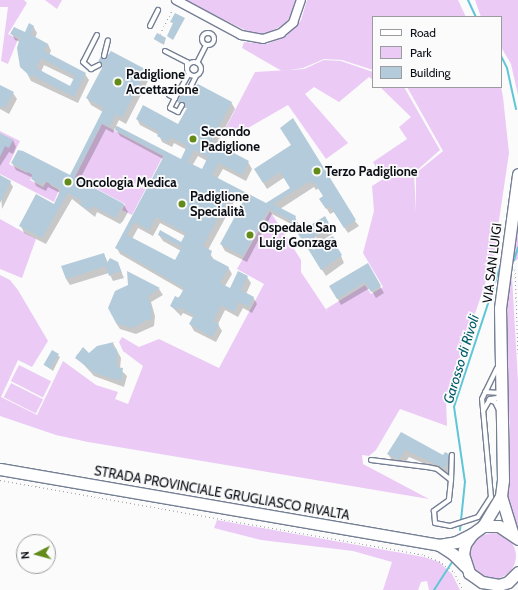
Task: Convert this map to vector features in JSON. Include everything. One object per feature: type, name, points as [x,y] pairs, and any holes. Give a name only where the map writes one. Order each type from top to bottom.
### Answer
[{"type":"street","points":[[176,0],[241,35],[263,39],[281,33],[293,22],[301,0]]},
{"type":"street","name":"VIA SAN LUIGI","points":[[515,536],[501,496],[504,464],[500,308],[518,174]]},
{"type":"street","name":"STRADA PROVINCIALE GRUGLIASCO RIVALTA","points":[[0,469],[439,545],[456,542],[472,534],[483,526]]},
{"type":"street","name":"VIA SAN LUIGI","points":[[483,526],[501,496]]},
{"type":"street","points":[[483,526],[499,526],[515,536]]},
{"type":"street","points":[[465,566],[465,544],[472,534]]},
{"type":"street","name":"STRADA PROVINCIALE GRUGLIASCO RIVALTA","points":[[439,545],[453,554],[474,578]]},
{"type":"street","points":[[499,590],[518,572]]},
{"type":"street","points":[[474,578],[488,585],[508,582]]},
{"type":"street","points":[[474,578],[478,590]]},
{"type":"lane","points":[[150,26],[158,10]]},
{"type":"lane","points":[[97,35],[83,62],[91,69],[99,65]]},
{"type":"lane","points":[[104,56],[108,40]]},
{"type":"lane","points":[[197,63],[206,45]]},
{"type":"lane","points":[[165,51],[187,62],[189,74],[170,108],[178,112],[182,105]]},
{"type":"lane","points":[[187,68],[191,63],[197,63]]},
{"type":"lane","points":[[191,86],[196,76],[201,71],[197,63]]},
{"type":"lane","points":[[189,74],[196,76]]},
{"type":"lane","points":[[169,95],[175,98]]},
{"type":"lane","name":"VIA SAN LUIGI","points":[[451,480],[449,500],[437,508],[432,517],[435,523],[441,526],[473,521],[488,504],[491,481],[482,399],[485,392],[490,387],[501,356]]},
{"type":"lane","points":[[485,392],[496,392],[503,397]]},
{"type":"lane","points":[[483,411],[489,400],[503,397]]},
{"type":"lane","name":"VIA SAN LUIGI","points":[[489,400],[498,406],[504,464]]},
{"type":"lane","points":[[451,480],[452,455]]},
{"type":"lane","points":[[371,460],[427,467],[438,470],[451,480]]},
{"type":"path","points":[[160,34],[172,10]]},
{"type":"path","points":[[512,264],[515,269],[518,353]]},
{"type":"path","points":[[0,480],[408,551],[433,558],[445,565],[454,572],[463,590]]},
{"type":"green space","points":[[0,0],[24,0],[27,3],[8,34],[18,39],[8,64],[1,61],[8,7],[0,7]]},
{"type":"green space","points":[[45,0],[62,0],[57,9]]},
{"type":"green space","points":[[184,0],[296,1],[294,12],[285,24],[268,33],[255,35]]},
{"type":"green space","points":[[307,0],[458,0],[466,16],[372,16],[372,70],[342,60],[324,59],[303,68],[282,71],[242,48],[244,42],[267,44],[286,36],[301,20]]},
{"type":"green space","points":[[475,0],[518,0],[518,95],[511,64],[502,49],[502,16],[481,16]]},
{"type":"green space","points":[[324,60],[341,61],[372,72],[372,79],[369,77],[339,102],[314,87],[305,94],[348,143],[326,159],[288,105],[248,128],[250,133],[242,138],[225,129],[255,72],[304,69]]},
{"type":"green space","points":[[381,88],[405,88],[440,150],[414,173],[416,212],[416,173],[443,151],[408,88],[501,88],[509,153],[493,261],[446,398],[447,426],[400,409],[376,450],[369,456],[362,455],[363,464],[429,499],[88,442],[56,435],[0,416],[0,275],[10,280],[18,290],[48,341],[32,367],[18,360],[1,397],[37,415],[63,361],[96,385],[118,392],[115,399],[128,404],[143,366],[123,351],[119,342],[122,337],[139,347],[159,339],[219,368],[264,284],[237,269],[270,211],[301,260],[301,272],[329,314],[326,309],[365,285],[371,294],[383,287],[363,253],[374,211],[372,186],[383,179],[373,162],[407,139],[399,127],[411,117]]},
{"type":"green space","points":[[102,124],[163,156],[132,215],[122,210],[125,204],[75,177]]},
{"type":"green space","points":[[0,131],[20,141],[9,164],[27,173],[29,169],[34,171],[30,180],[43,187],[48,179],[52,181],[50,185],[59,190],[54,202],[0,174]]},
{"type":"green space","points":[[518,199],[518,259],[508,266]]},
{"type":"green space","points":[[0,219],[36,239],[22,278],[0,269]]},
{"type":"green space","points":[[512,277],[518,381],[518,532],[506,510],[510,448],[506,294]]},
{"type":"green space","points":[[19,365],[51,381],[43,397],[11,381]]},
{"type":"green space","points":[[11,383],[43,399],[36,414],[4,397]]},
{"type":"green space","points":[[217,520],[424,557],[439,562],[452,574],[460,590],[429,590],[427,581],[421,582],[418,590],[383,590],[392,562],[353,551],[261,540],[214,528]]},
{"type":"green space","points":[[488,533],[498,533],[506,537],[512,543],[516,551],[516,561],[512,569],[506,575],[498,579],[488,579],[480,575],[474,569],[470,561],[470,551],[474,543],[480,537]]},
{"type":"building","points":[[175,13],[185,18],[173,40],[167,36],[173,23],[170,22]]},
{"type":"building","points":[[29,23],[34,26],[30,34],[48,44],[44,51],[86,73],[74,97],[32,75],[31,77],[20,67],[17,48],[20,38],[10,34],[14,27],[25,32]],"holes":[[[41,58],[75,76],[70,86],[36,68]]]},
{"type":"building","points":[[157,33],[166,38],[162,44],[154,39]]},
{"type":"building","points":[[111,51],[147,70],[122,118],[116,114],[109,127],[102,123],[74,177],[124,204],[115,218],[93,206],[91,210],[80,205],[82,201],[68,193],[42,238],[19,226],[36,194],[54,204],[61,189],[44,181],[42,185],[31,179],[33,175],[11,163],[18,150],[23,151],[70,175],[104,108],[86,98],[103,66],[98,62],[101,56],[105,59]]},
{"type":"building","points":[[187,84],[191,89],[198,84],[232,102],[211,141],[249,161],[242,175],[219,163],[212,175],[266,203],[290,188],[280,172],[263,183],[254,169],[291,145],[280,128],[293,118],[356,220],[344,228],[330,206],[326,209],[319,199],[323,196],[314,182],[312,184],[310,181],[273,204],[296,216],[295,219],[303,230],[325,216],[331,227],[304,243],[288,219],[269,209],[243,256],[220,244],[245,198],[232,192],[203,246],[212,251],[210,257],[229,267],[220,283],[230,288],[238,271],[248,276],[241,290],[254,297],[249,307],[239,302],[234,312],[221,305],[213,321],[219,324],[212,337],[189,324],[194,315],[179,307],[177,310],[170,306],[175,296],[179,298],[184,288],[115,248],[164,156],[115,130],[117,126],[181,159],[187,146],[171,137],[168,142],[157,136],[159,132],[136,119],[143,105],[178,124],[187,108],[183,102],[177,102]],"holes":[[[194,150],[208,157],[202,169],[188,162]],[[156,217],[186,233],[181,242],[160,230],[158,235],[182,247],[175,260],[127,235],[134,222],[149,230]]]},
{"type":"building","points":[[0,85],[14,92],[5,108],[0,106]]},
{"type":"building","points":[[0,133],[13,140],[9,148],[5,146],[0,157]]},
{"type":"building","points":[[0,175],[11,181],[0,203]]},
{"type":"building","points":[[333,236],[336,241],[334,242],[342,255],[321,270],[308,249]]},
{"type":"building","points":[[104,253],[107,263],[110,258],[118,262],[122,273],[118,271],[109,276],[106,266],[66,279],[61,266]]},
{"type":"building","points":[[368,263],[381,286],[371,292],[365,282],[337,299],[329,286]]},
{"type":"building","points":[[127,271],[160,288],[148,296],[152,309],[151,320],[147,320],[132,328],[116,323],[108,308],[115,291],[128,285]]},
{"type":"building","points":[[114,342],[112,345],[117,350],[117,367],[123,368],[121,381],[95,373],[75,358],[83,347],[89,353],[97,346]]},
{"type":"building","points":[[52,350],[59,354],[50,369],[44,365]]},
{"type":"building","points":[[401,432],[443,455],[445,452],[449,454],[447,466],[444,468],[405,450],[399,460],[387,454]]},
{"type":"waterway","points":[[468,0],[476,16]]},
{"type":"waterway","points":[[502,58],[507,68],[516,109]]},
{"type":"waterway","name":"Garosso di Rivoli","points":[[511,262],[514,260],[518,248]]},
{"type":"waterway","name":"Garosso di Rivoli","points":[[460,530],[465,482],[454,407],[500,267]]},
{"type":"waterway","name":"Garosso di Rivoli","points":[[434,590],[452,562]]},
{"type":"place","name":"Padiglione Accettazione","points":[[118,82]]},
{"type":"place","name":"Secondo Padiglione","points":[[193,139]]},
{"type":"place","name":"Terzo Padiglione","points":[[317,171]]},
{"type":"place","name":"Oncologia Medica","points":[[68,182]]},
{"type":"place","name":"Padiglione Specialità","points":[[182,204]]},
{"type":"place","name":"Ospedale San Luigi Gonzaga","points":[[250,235]]}]
